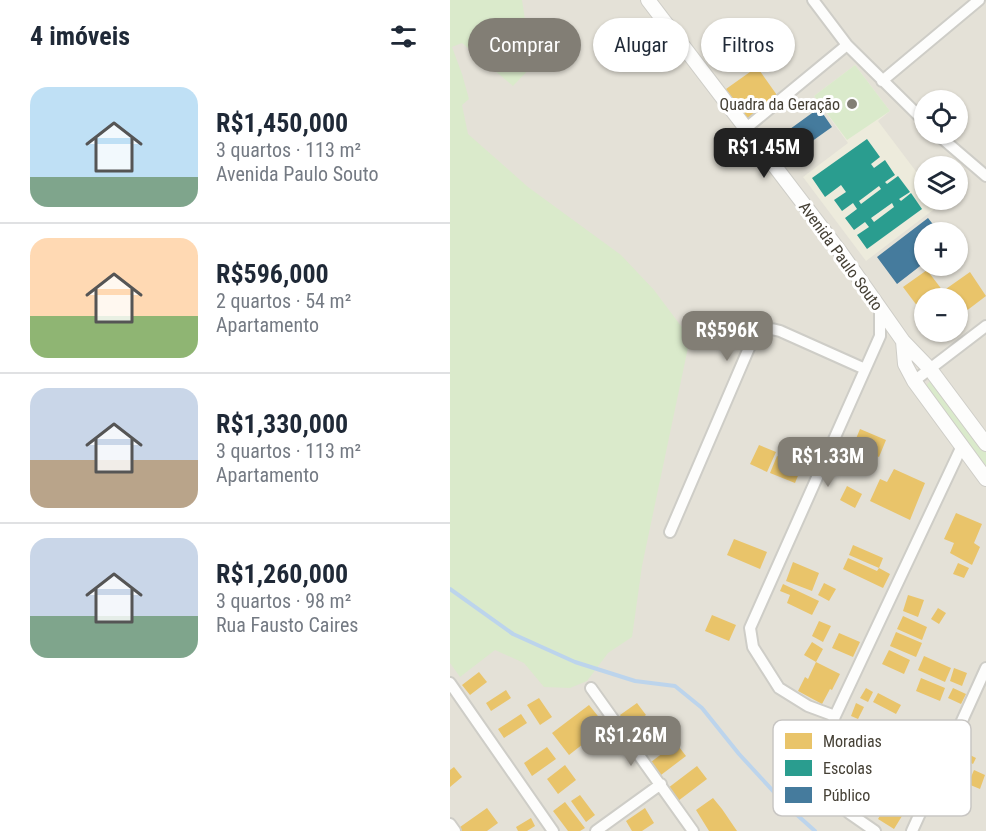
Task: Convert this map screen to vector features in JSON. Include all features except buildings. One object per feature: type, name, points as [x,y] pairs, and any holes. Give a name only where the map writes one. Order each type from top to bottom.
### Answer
[{"type":"street","name":"Avenida Paulo Souto","points":[[648,0],[841,253],[903,341],[930,369],[986,444]]},
{"type":"street","points":[[813,0],[847,45],[914,111]]},
{"type":"street","points":[[882,81],[979,0]]},
{"type":"street","points":[[745,129],[847,45]]},
{"type":"street","points":[[949,144],[986,176]]},
{"type":"street","points":[[835,716],[808,706],[779,688],[753,647],[750,628],[880,336],[880,308]]},
{"type":"street","points":[[914,381],[986,326]]},
{"type":"street","points":[[670,532],[752,341],[759,331],[770,328],[780,331],[865,369]]},
{"type":"street","name":"Avenida Paulo Souto","points":[[903,341],[905,364],[914,381],[986,479]]},
{"type":"street","points":[[834,720],[962,446]]},
{"type":"street","points":[[962,720],[986,668]]},
{"type":"street","points":[[450,683],[553,831]]},
{"type":"street","points":[[591,688],[693,831]]},
{"type":"street","points":[[596,831],[661,784]]},
{"type":"street","points":[[853,816],[875,831]]},
{"type":"street","points":[[912,831],[919,816]]},
{"type":"street","points":[[450,824],[455,831]]},
{"type":"shaded area","points":[[450,0],[986,0],[986,831],[450,831]]},
{"type":"shaded area","points":[[855,65],[890,111],[878,121],[914,169],[914,210],[933,210],[914,222],[914,225],[866,261],[803,177],[848,143],[814,96]]},
{"type":"green space","points":[[450,0],[522,0],[525,18],[468,18],[468,48],[462,43],[452,47],[469,99],[462,105],[468,134],[528,187],[621,255],[654,290],[690,338],[642,566],[632,637],[608,653],[587,681],[570,688],[544,687],[524,663],[495,650],[460,677],[450,663]]},
{"type":"green space","name":"Quadra da Geração","points":[[855,65],[890,111],[847,140],[814,96]]},
{"type":"green space","points":[[496,72],[526,72],[513,86]]},
{"type":"green space","points":[[930,381],[934,381],[986,452],[986,469],[925,387]]},
{"type":"waterway","points":[[450,589],[513,634],[575,662],[635,681],[675,686],[702,708],[739,754],[773,791]]},
{"type":"waterway","points":[[798,816],[815,831]]},
{"type":"place","name":"Quadra da Geração","points":[[852,104]]}]
